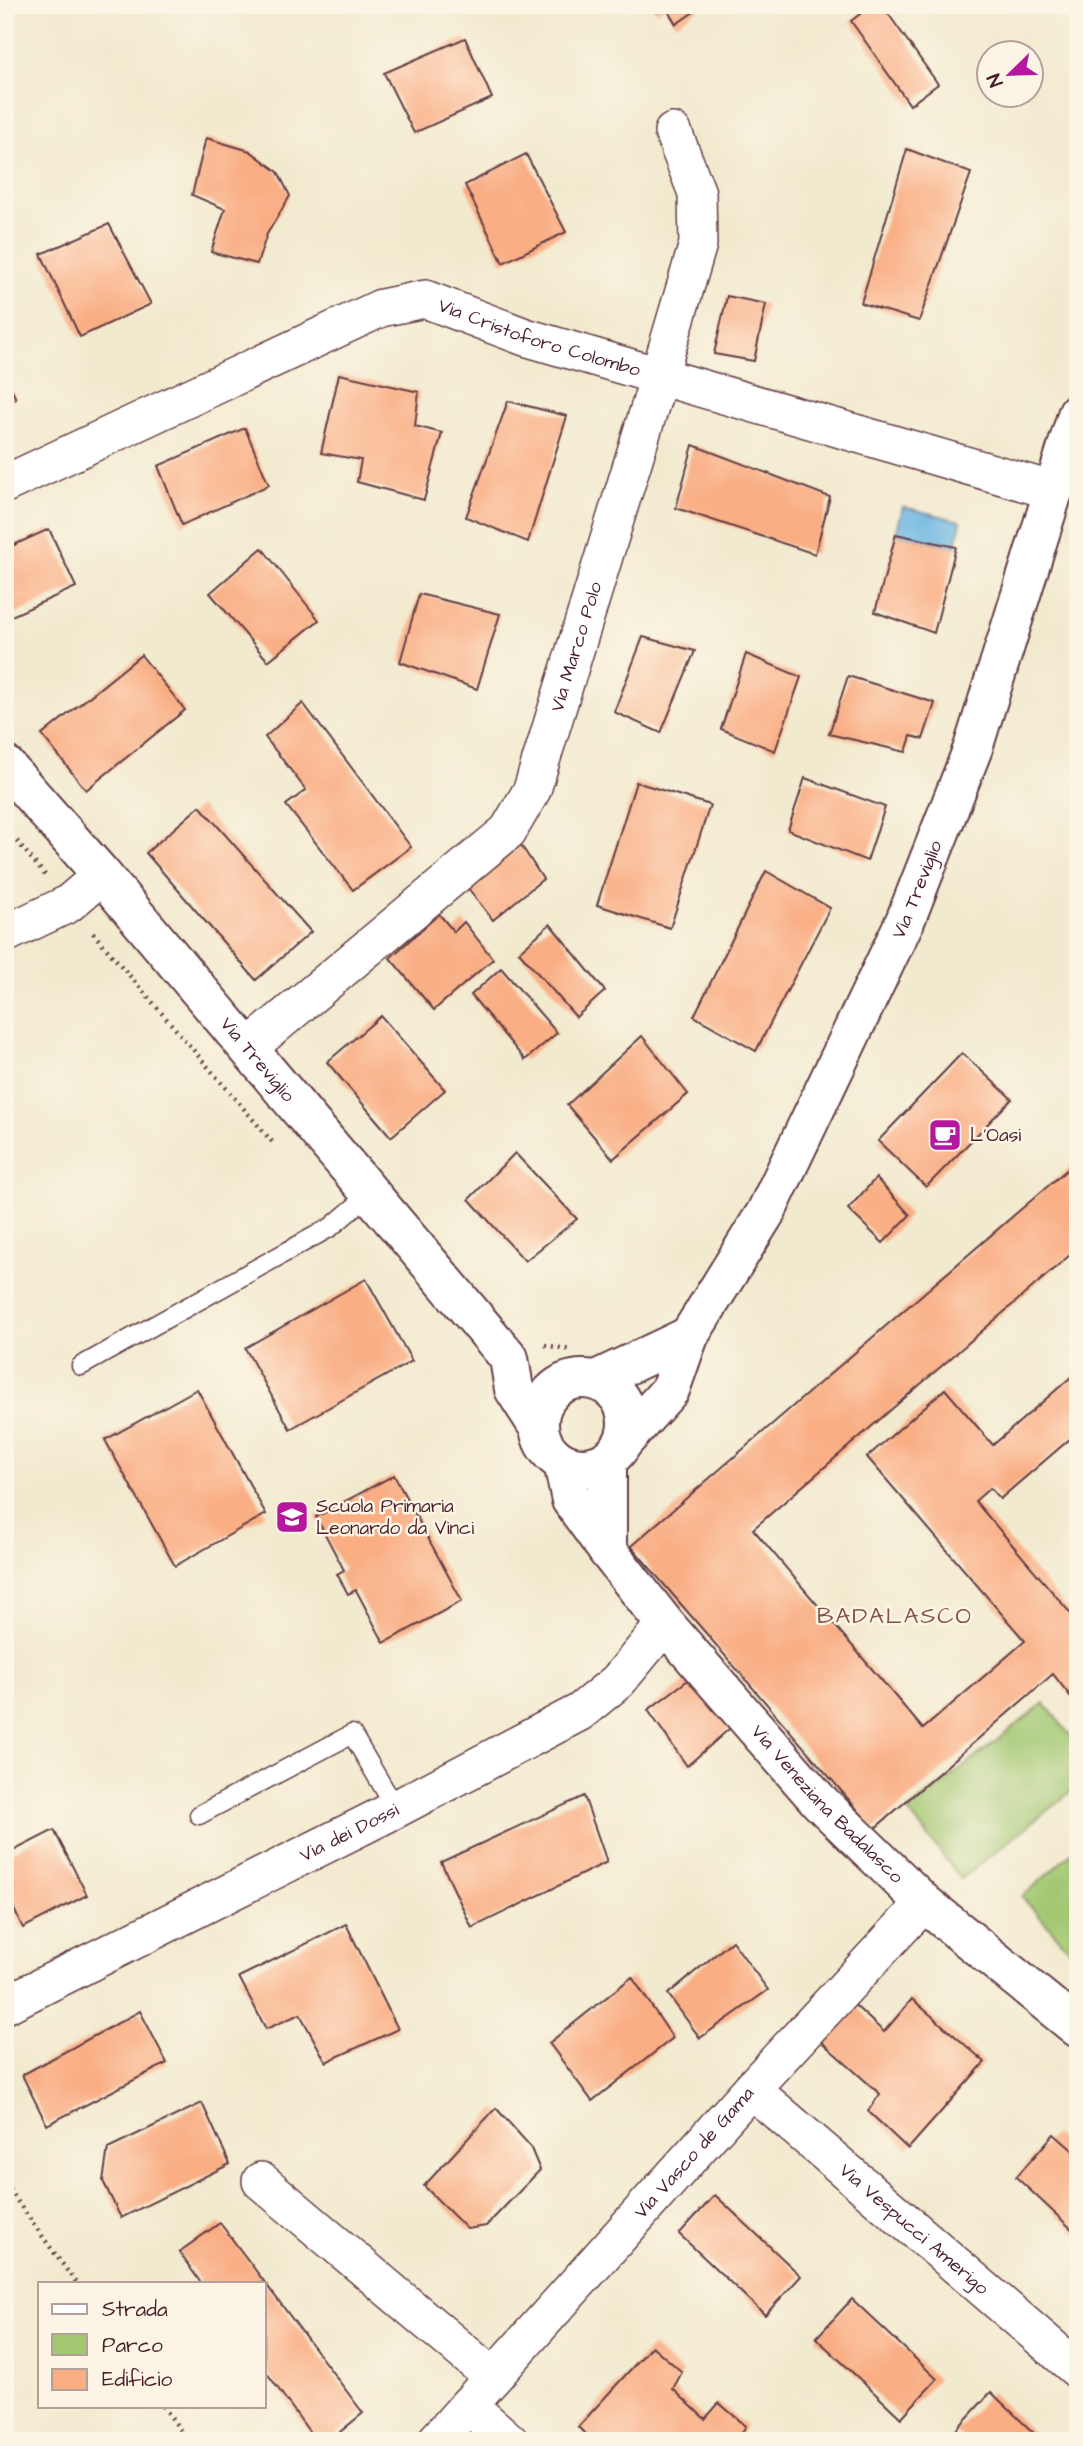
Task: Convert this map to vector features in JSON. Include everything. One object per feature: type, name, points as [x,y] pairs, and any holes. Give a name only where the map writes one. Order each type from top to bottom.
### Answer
[{"type":"street","name":"Via Marco Polo","points":[[248,1048],[508,831],[532,790],[698,244],[697,193],[673,132]]},
{"type":"street","name":"Via Cristoforo Colombo","points":[[5,484],[381,308],[425,299],[525,337],[1054,491]]},
{"type":"street","name":"Via Treviglio","points":[[616,1451],[670,1390],[689,1336],[766,1212],[905,921],[972,748],[1078,412]]},
{"type":"street","name":"Via Treviglio","points":[[5,765],[509,1358],[514,1390],[539,1428]]},
{"type":"street","points":[[5,934],[68,904],[102,876]]},
{"type":"street","points":[[616,1451],[593,1467],[578,1468],[563,1463],[551,1454],[543,1442],[539,1428],[540,1413],[550,1394],[568,1381],[589,1379],[689,1336]]},
{"type":"street","points":[[509,1358],[539,1362],[610,1387],[627,1411],[628,1426],[616,1451],[607,1550]]},
{"type":"street","name":"Via Veneziana Badalasco","points":[[563,1463],[571,1500],[607,1550],[665,1624],[819,1801],[924,1903],[1078,2028]]},
{"type":"street","name":"Via dei Dossi","points":[[5,2005],[396,1809],[580,1712],[618,1681],[665,1624]]},
{"type":"street","name":"Via Vasco de Gama","points":[[436,2441],[751,2089],[924,1903]]},
{"type":"street","name":"Via Vespucci Amerigo","points":[[751,2089],[1078,2370]]},
{"type":"street","points":[[261,2181],[493,2377]]},
{"type":"street","points":[[468,2406],[509,2441]]},
{"type":"lane","points":[[81,1366],[331,1227],[371,1193]]},
{"type":"lane","points":[[199,1815],[352,1734],[396,1809]]},
{"type":"path","points":[[5,2184],[75,2282]]},
{"type":"path","points":[[164,2408],[188,2441]]},
{"type":"green space","points":[[1044,1703],[1078,1745],[1078,1786],[961,1879],[908,1811]]},
{"type":"green space","points":[[1078,1847],[1078,1959],[1022,1897]]},
{"type":"water","points":[[903,507],[961,521],[956,547],[896,534]]},
{"type":"building","points":[[653,5],[704,5],[676,24],[665,6],[657,12]]},
{"type":"building","points":[[872,5],[882,5],[938,84],[910,105],[851,21]]},
{"type":"building","points":[[465,38],[492,98],[414,133],[384,73]]},
{"type":"building","points":[[206,138],[250,151],[278,172],[290,196],[267,234],[257,264],[211,252],[225,209],[192,195]]},
{"type":"building","points":[[907,149],[971,173],[919,321],[861,303]]},
{"type":"building","points":[[526,154],[566,232],[503,263],[465,185]]},
{"type":"building","points":[[109,224],[151,304],[80,337],[41,254]]},
{"type":"building","points":[[727,296],[766,304],[754,361],[714,354]]},
{"type":"building","points":[[339,374],[419,392],[415,426],[442,433],[424,500],[357,482],[361,460],[321,453]]},
{"type":"building","points":[[5,375],[16,399],[5,403]]},
{"type":"building","points":[[508,401],[567,416],[528,542],[466,517]]},
{"type":"building","points":[[245,428],[269,485],[182,525],[158,466]]},
{"type":"building","points":[[693,445],[830,497],[815,554],[676,508]]},
{"type":"building","points":[[49,529],[76,587],[5,619],[5,549]]},
{"type":"building","points":[[896,534],[956,547],[934,633],[875,612]]},
{"type":"building","points":[[262,548],[319,620],[268,661],[210,593]]},
{"type":"building","points":[[419,594],[500,614],[477,689],[400,662]]},
{"type":"building","points":[[643,637],[695,651],[661,733],[614,712]]},
{"type":"building","points":[[746,654],[801,677],[775,751],[721,729]]},
{"type":"building","points":[[141,655],[185,710],[86,790],[42,735]]},
{"type":"building","points":[[848,676],[935,703],[923,739],[911,736],[906,752],[829,734]]},
{"type":"building","points":[[303,703],[411,847],[353,890],[286,805],[306,790],[265,737]]},
{"type":"building","points":[[805,778],[885,807],[867,861],[788,830]]},
{"type":"building","points":[[636,782],[710,805],[670,928],[597,905]]},
{"type":"building","points":[[200,806],[311,932],[256,980],[146,853]]},
{"type":"building","points":[[521,845],[543,879],[493,920],[468,888]]},
{"type":"building","points":[[766,871],[830,908],[756,1051],[694,1016]]},
{"type":"building","points":[[439,914],[454,932],[464,922],[493,959],[434,1010],[390,958]]},
{"type":"building","points":[[550,924],[605,991],[576,1017],[519,952]]},
{"type":"building","points":[[501,968],[557,1033],[525,1060],[471,995]]},
{"type":"building","points":[[381,1016],[445,1090],[391,1137],[327,1062]]},
{"type":"building","points":[[642,1036],[688,1094],[613,1159],[567,1105]]},
{"type":"building","points":[[962,1053],[1012,1099],[926,1187],[878,1141]]},
{"type":"building","points":[[515,1153],[577,1219],[525,1261],[469,1199]]},
{"type":"building","points":[[1078,1160],[1078,1248],[753,1529],[923,1729],[1025,1641],[867,1457],[945,1389],[993,1445],[1078,1371],[1078,1432],[1000,1499],[990,1488],[975,1501],[1078,1622],[1078,1706],[1053,1674],[874,1829],[631,1546]]},
{"type":"building","points":[[876,1178],[910,1215],[883,1243],[848,1209]]},
{"type":"building","points":[[366,1279],[412,1361],[290,1429],[245,1348]]},
{"type":"building","points":[[197,1389],[266,1514],[175,1566],[105,1440]]},
{"type":"building","points":[[394,1475],[462,1601],[384,1643],[356,1590],[348,1594],[337,1574],[344,1570],[316,1517]]},
{"type":"building","points":[[696,1674],[737,1722],[687,1766],[648,1710]]},
{"type":"building","points":[[584,1796],[607,1862],[472,1928],[441,1862]]},
{"type":"building","points":[[54,1830],[87,1895],[23,1928],[5,1891],[5,1855]]},
{"type":"building","points":[[346,1924],[398,2029],[326,2062],[300,2014],[266,2029],[239,1977]]},
{"type":"building","points":[[732,1941],[768,1990],[700,2038],[668,1994]]},
{"type":"building","points":[[632,1977],[673,2038],[592,2101],[549,2043]]},
{"type":"building","points":[[912,1999],[985,2062],[908,2149],[868,2111],[880,2094],[817,2038],[849,2000],[884,2032]]},
{"type":"building","points":[[140,2011],[167,2063],[47,2125],[22,2075]]},
{"type":"building","points":[[202,2103],[230,2164],[121,2218],[103,2181],[108,2148]]},
{"type":"building","points":[[496,2108],[530,2146],[540,2170],[486,2226],[467,2229],[424,2186]]},
{"type":"building","points":[[1054,2134],[1078,2155],[1078,2235],[1016,2177]]},
{"type":"building","points":[[715,2195],[801,2276],[765,2315],[679,2234]]},
{"type":"building","points":[[220,2223],[264,2282],[200,2282],[179,2252]]},
{"type":"building","points":[[266,2284],[363,2413],[329,2441],[316,2441],[266,2372]]},
{"type":"building","points":[[852,2299],[937,2379],[901,2418],[816,2338]]},
{"type":"building","points":[[652,2346],[682,2372],[673,2389],[705,2419],[719,2403],[746,2426],[736,2441],[625,2441],[622,2438],[619,2441],[593,2441],[578,2427]]},
{"type":"building","points":[[991,2392],[1042,2441],[965,2441],[955,2431]]},
{"type":"place","name":"L'Oasi","points":[[945,1135]]},
{"type":"place","name":"Scuola Primaria Leonardo da Vinci","points":[[292,1517]]},
{"type":"district","name":"BADALASCO","points":[[895,1616]]}]
